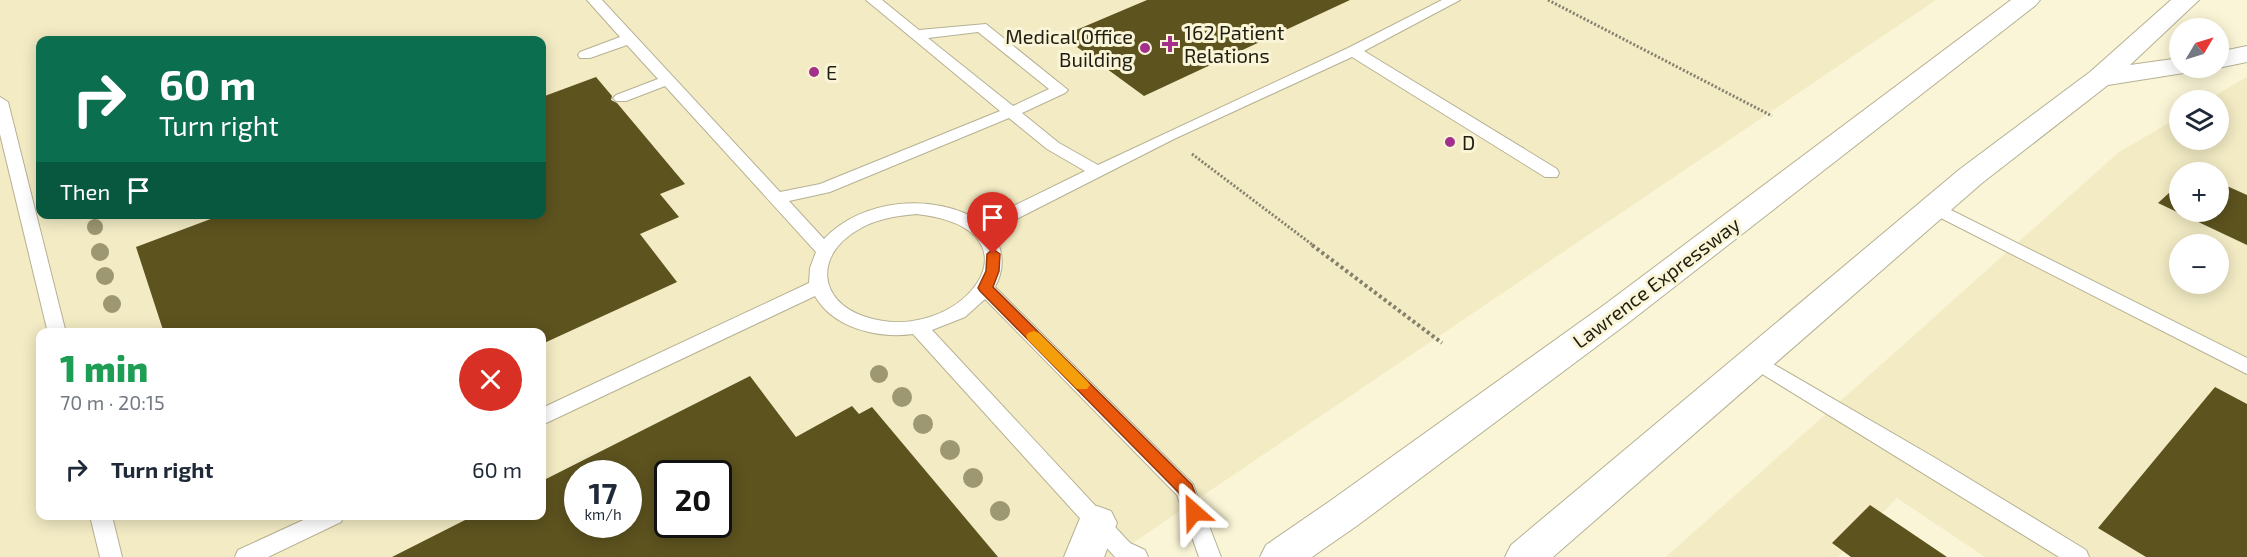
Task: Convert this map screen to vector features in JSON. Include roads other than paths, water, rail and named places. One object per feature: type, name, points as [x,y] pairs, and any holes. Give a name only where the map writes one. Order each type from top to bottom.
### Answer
[{"type":"highway","name":"Lawrence Expressway","points":[[1280,557],[1344,513],[1616,314],[1982,17],[2027,0]]},
{"type":"highway","points":[[1525,557],[1971,176],[2100,78],[2186,0]]},
{"type":"highway","points":[[2229,58],[2247,54]]},
{"type":"highway","points":[[2100,78],[2169,68]]},
{"type":"lane","points":[[594,0],[825,251]]},
{"type":"lane","points":[[873,0],[1053,147],[1096,171]]},
{"type":"lane","points":[[981,230],[1096,171],[1353,51],[1454,0]]},
{"type":"lane","points":[[777,198],[824,188],[1060,90],[981,27],[915,35]]},
{"type":"lane","points":[[585,55],[629,39]]},
{"type":"lane","points":[[1353,51],[1551,173]]},
{"type":"lane","points":[[621,98],[668,80]]},
{"type":"lane","points":[[0,102],[56,328]]},
{"type":"lane","points":[[917,208],[939,210],[959,216],[981,230],[993,254],[993,271],[985,288],[969,305],[945,318],[918,327],[889,328],[862,324],[840,313],[825,299],[819,286],[819,266],[825,251],[836,237],[852,225],[872,216],[894,210],[917,208]]},
{"type":"lane","points":[[1935,208],[2247,367]]},
{"type":"lane","points":[[546,415],[819,286]]},
{"type":"lane","points":[[985,288],[1186,489],[1210,557]]},
{"type":"lane","points":[[918,327],[1090,540],[1137,557]]},
{"type":"lane","points":[[1756,361],[2078,557]]},
{"type":"lane","points":[[102,520],[111,557]]},
{"type":"lane","points":[[246,557],[325,520]]},
{"type":"place","name":"162 Patient Relations","points":[[1170,44]]},
{"type":"place","name":"Medical Office Building","points":[[1145,48]]},
{"type":"place","name":"E","points":[[814,72]]},
{"type":"place","name":"D","points":[[1450,142]]}]
